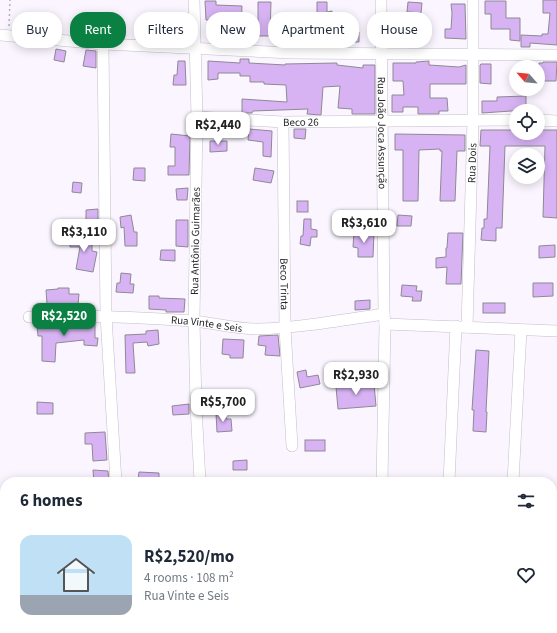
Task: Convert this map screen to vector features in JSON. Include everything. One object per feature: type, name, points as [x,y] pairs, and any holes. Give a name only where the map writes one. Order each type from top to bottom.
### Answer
[{"type":"street","name":"Rua Antônio Guimarães","points":[[194,0],[194,12]]},
{"type":"street","name":"Rua João Joca Assunção","points":[[381,0],[384,319],[382,477]]},
{"type":"street","name":"Rua Dois","points":[[449,477],[462,326],[473,120],[473,0]]},
{"type":"street","points":[[4,35],[70,41]]},
{"type":"street","points":[[103,48],[106,316],[116,477]]},
{"type":"street","points":[[195,48],[291,53],[474,55],[557,54]]},
{"type":"street","name":"Rua Antônio Guimarães","points":[[195,48],[197,117],[194,321],[200,477]]},
{"type":"street","name":"Beco 26","points":[[197,117],[283,122],[509,120]]},
{"type":"street","points":[[545,120],[557,121]]},
{"type":"street","name":"Beco Trinta","points":[[283,122],[285,328],[292,446]]},
{"type":"street","name":"Rua Vinte e Seis","points":[[29,317],[106,316],[194,321],[255,329],[285,328],[384,319],[462,326],[557,331]]},
{"type":"street","points":[[513,477],[522,330]]},
{"type":"path","points":[[4,35],[10,0]]},
{"type":"building","points":[[543,0],[557,0],[557,45],[530,43],[530,47],[521,47],[521,35],[542,36],[542,34],[548,34],[550,13],[543,13]]},
{"type":"building","points":[[205,1],[216,1],[216,5],[242,6],[242,12],[206,12],[206,20]]},
{"type":"building","points":[[485,1],[506,1],[506,18],[520,18],[520,41],[510,40],[510,29],[491,29],[491,14],[485,14]]},
{"type":"building","points":[[258,2],[271,2],[271,12],[268,12],[268,36],[260,36],[260,12],[258,12]]},
{"type":"building","points":[[317,2],[327,2],[327,12],[317,12]]},
{"type":"building","points":[[408,2],[422,3],[421,12],[407,12]]},
{"type":"building","points":[[451,4],[465,4],[466,39],[445,38],[445,29],[451,29]]},
{"type":"building","points":[[56,49],[66,51],[64,62],[54,60]]},
{"type":"building","points":[[86,50],[96,51],[96,68],[83,66]]},
{"type":"building","points":[[240,59],[249,59],[249,63],[285,65],[337,63],[337,65],[363,68],[363,65],[375,65],[375,114],[352,114],[352,109],[338,108],[340,86],[323,87],[321,115],[307,114],[308,109],[253,111],[252,113],[242,113],[242,99],[287,102],[286,85],[250,82],[250,76],[240,76],[240,73],[218,73],[218,79],[208,80],[208,61],[240,63]]},
{"type":"building","points":[[178,61],[185,61],[186,85],[173,85],[174,75],[177,75]]},
{"type":"building","points":[[429,61],[429,65],[459,67],[466,65],[466,84],[430,84],[430,98],[447,98],[448,111],[439,111],[439,114],[418,114],[418,107],[403,107],[403,112],[392,112],[392,95],[404,95],[403,81],[393,81],[393,63],[416,63]]},
{"type":"building","points":[[545,62],[557,62],[556,81],[545,81]]},
{"type":"building","points":[[481,64],[491,64],[491,84],[480,83]]},
{"type":"building","points":[[526,96],[526,104],[509,104],[509,111],[482,113],[482,101],[497,101],[497,97]]},
{"type":"building","points":[[249,129],[272,131],[271,157],[263,156],[263,142],[248,140]]},
{"type":"building","points":[[294,129],[306,129],[305,139],[294,138]]},
{"type":"building","points":[[481,130],[509,130],[509,140],[545,140],[545,130],[557,130],[557,218],[543,217],[545,146],[505,146],[502,228],[496,228],[496,241],[481,240],[482,228],[484,228],[484,219],[487,219],[490,146],[480,146]]},
{"type":"building","points":[[171,134],[190,136],[189,175],[168,175],[168,166],[175,166],[175,147],[170,147]]},
{"type":"building","points":[[395,134],[465,135],[465,151],[457,151],[455,201],[440,201],[442,151],[440,151],[440,149],[419,150],[418,201],[403,201],[403,150],[395,150]]},
{"type":"building","points":[[210,141],[227,141],[227,151],[210,152]]},
{"type":"building","points":[[134,168],[145,168],[145,181],[133,180]]},
{"type":"building","points":[[255,168],[274,171],[271,183],[253,180]]},
{"type":"building","points":[[73,182],[82,183],[81,193],[72,192]]},
{"type":"building","points":[[188,188],[187,200],[177,200],[176,189]]},
{"type":"building","points":[[297,201],[308,201],[308,212],[297,212]]},
{"type":"building","points":[[98,209],[98,229],[91,229],[91,221],[86,221],[86,210]]},
{"type":"building","points":[[131,215],[134,232],[137,232],[137,246],[125,246],[124,227],[121,228],[120,217]]},
{"type":"building","points":[[398,215],[412,216],[411,226],[397,226]]},
{"type":"building","points":[[304,219],[311,219],[311,229],[317,230],[317,237],[311,237],[310,246],[300,244],[301,236],[303,236]]},
{"type":"building","points":[[176,220],[188,220],[188,247],[176,246]]},
{"type":"building","points":[[354,232],[374,232],[373,257],[358,257],[358,248],[353,247]]},
{"type":"building","points":[[448,233],[463,233],[461,284],[446,284],[447,267],[436,268],[436,258],[446,257]]},
{"type":"building","points":[[92,236],[92,251],[97,252],[93,272],[76,269],[80,247],[70,247],[70,237]]},
{"type":"building","points":[[555,245],[555,257],[539,258],[539,246]]},
{"type":"building","points":[[161,250],[175,250],[175,261],[160,260]]},
{"type":"building","points":[[121,273],[131,274],[130,284],[134,284],[133,293],[116,292],[117,283],[120,283]]},
{"type":"building","points":[[533,283],[553,283],[553,296],[533,297]]},
{"type":"building","points":[[402,285],[417,286],[416,291],[422,291],[421,301],[412,301],[413,297],[401,296]]},
{"type":"building","points":[[69,288],[69,294],[79,294],[78,305],[47,304],[46,290]]},
{"type":"building","points":[[149,296],[185,299],[184,312],[166,312],[166,310],[149,309]]},
{"type":"building","points":[[370,300],[370,309],[355,310],[355,301]]},
{"type":"building","points":[[483,303],[505,303],[505,313],[483,313]]},
{"type":"building","points":[[95,323],[95,338],[98,338],[97,346],[84,345],[84,340],[56,343],[55,362],[42,361],[42,336],[38,336],[37,324]]},
{"type":"building","points":[[158,330],[159,344],[148,346],[147,342],[133,343],[135,373],[126,373],[125,335],[146,334],[146,331]]},
{"type":"building","points":[[278,335],[280,356],[265,355],[266,346],[258,345],[259,336]]},
{"type":"building","points":[[223,339],[244,340],[243,358],[230,358],[230,355],[222,354]]},
{"type":"building","points":[[476,350],[489,351],[486,432],[473,431],[474,410],[472,410]]},
{"type":"building","points":[[306,370],[307,377],[318,375],[320,384],[300,388],[297,372]]},
{"type":"building","points":[[374,384],[376,406],[338,409],[336,387]]},
{"type":"building","points":[[37,402],[53,403],[53,414],[37,414]]},
{"type":"building","points":[[189,404],[189,414],[173,415],[172,406]]},
{"type":"building","points":[[226,412],[226,419],[231,419],[232,431],[217,432],[216,413]]},
{"type":"building","points":[[105,432],[107,460],[93,461],[92,444],[85,444],[85,433]]},
{"type":"building","points":[[305,440],[325,440],[325,451],[305,451]]},
{"type":"building","points":[[247,460],[247,470],[233,470],[233,461]]},
{"type":"building","points":[[93,470],[108,471],[109,477],[94,477]]},
{"type":"building","points":[[139,472],[159,473],[159,477],[138,477]]}]
